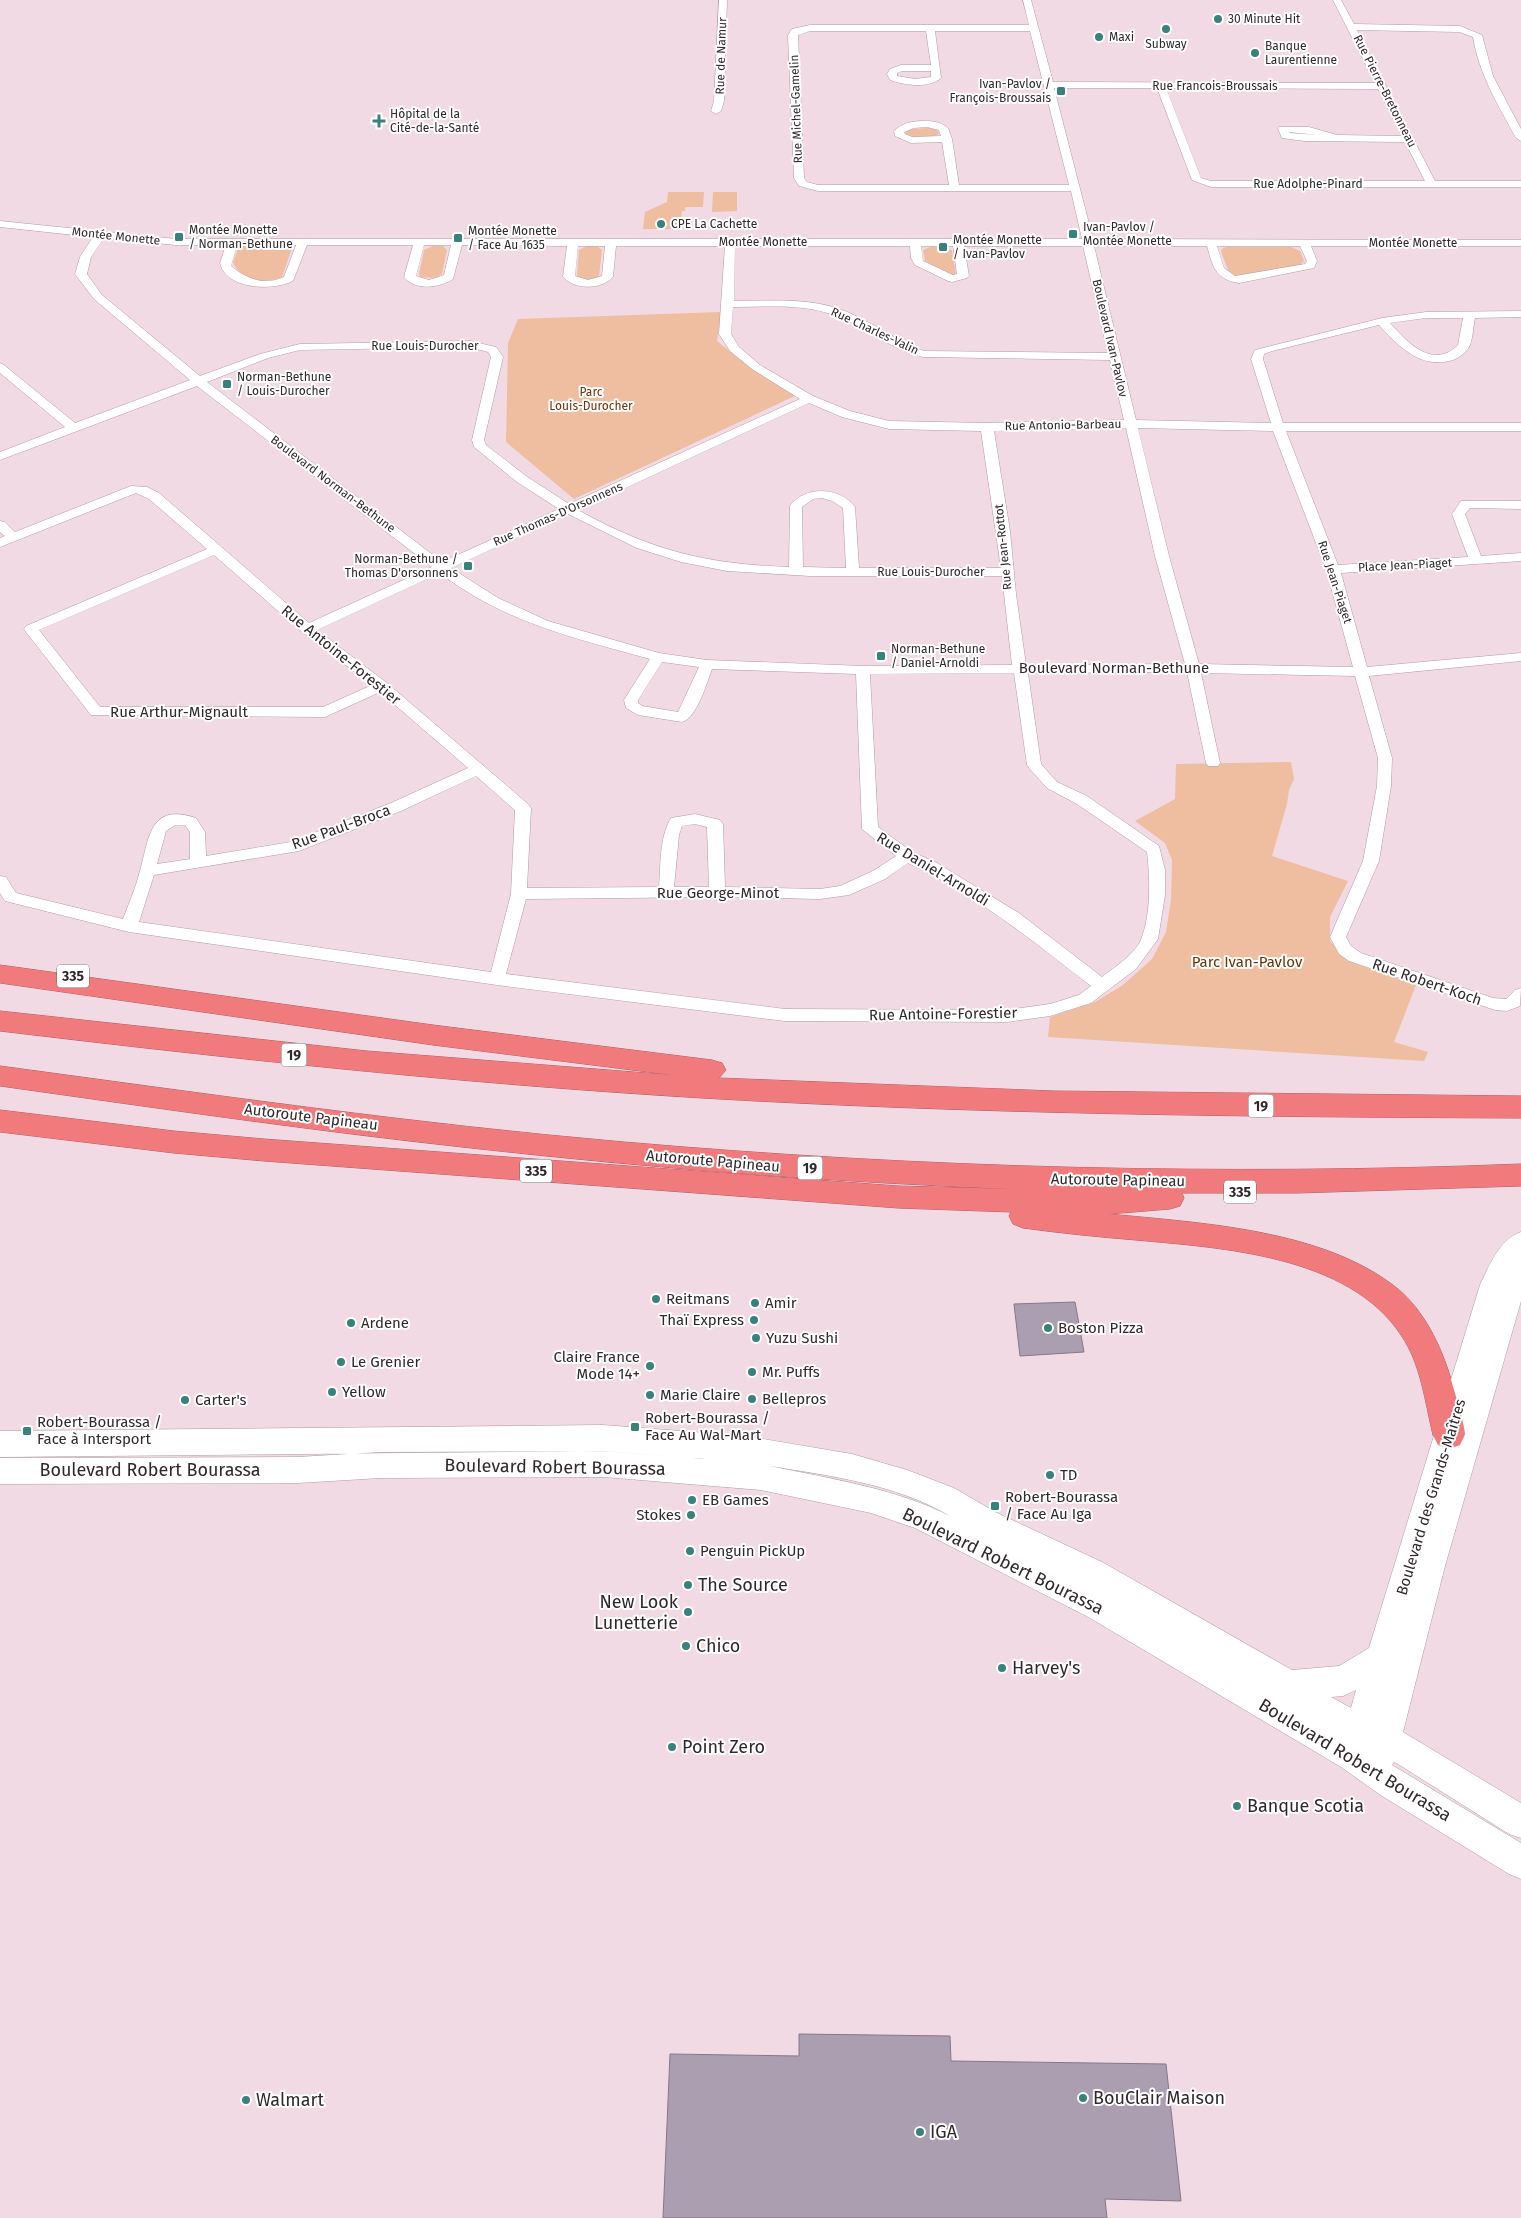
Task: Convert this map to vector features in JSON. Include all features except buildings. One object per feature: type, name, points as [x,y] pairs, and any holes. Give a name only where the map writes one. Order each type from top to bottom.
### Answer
[{"type":"highway","name":"335","points":[[0,958],[146,994],[595,1057],[1001,1099]]},
{"type":"highway","points":[[0,974],[146,994]]},
{"type":"highway","name":"19","points":[[0,1021],[174,1042],[490,1073],[672,1085],[1001,1099],[1289,1106],[1521,1107]]},
{"type":"highway","name":"Autoroute Papineau","points":[[0,1076],[411,1130],[589,1150],[761,1165],[960,1176],[1131,1182],[1368,1180],[1521,1175]]},
{"type":"highway","name":"335","points":[[0,1121],[174,1142],[360,1158],[898,1197],[1112,1203],[1368,1180]]},
{"type":"highway","points":[[0,1135],[37,1138],[174,1142]]},
{"type":"highway","points":[[898,1197],[1068,1222],[1251,1243],[1320,1261],[1364,1283],[1398,1309],[1410,1324],[1429,1357],[1449,1434]]},
{"type":"street","name":"Rue de Namur","points":[[711,108],[719,101],[723,0]]},
{"type":"street","name":"Boulevard Ivan-Pavlov","points":[[1027,0],[1075,188],[1162,556],[1193,668],[1213,763]]},
{"type":"street","name":"Rue Pierre-Bretonneau","points":[[1337,0],[1431,183]]},
{"type":"street","points":[[1352,27],[1460,29],[1477,35],[1479,49],[1491,83],[1521,138]]},
{"type":"street","name":"Rue Michel-Gamelin","points":[[1035,28],[810,28],[794,32],[799,178],[803,184],[818,188],[1075,188]]},
{"type":"street","points":[[930,28],[936,68]]},
{"type":"street","name":"Rue Francois-Broussais","points":[[1049,85],[1381,86]]},
{"type":"street","name":"Rue Adolphe-Pinard","points":[[1161,86],[1197,180],[1211,184],[1521,184]]},
{"type":"street","points":[[1333,137],[1409,138]]},
{"type":"street","points":[[947,139],[954,188]]},
{"type":"street","name":"Montée Monette","points":[[0,224],[170,242],[1521,243]]},
{"type":"street","name":"Boulevard Norman-Bethune","points":[[101,234],[92,244],[83,260],[81,274],[98,297],[198,381],[440,566],[493,601],[543,624],[658,657],[707,664],[863,670],[1193,668],[1362,672],[1521,657]]},
{"type":"street","points":[[233,242],[225,263],[226,266],[247,282],[258,284],[277,283],[289,279],[303,242]]},
{"type":"street","points":[[419,242],[410,277],[415,281],[426,282],[442,281],[449,277],[457,242]]},
{"type":"street","points":[[573,242],[568,275],[572,280],[580,282],[597,282],[606,278],[611,242]]},
{"type":"street","name":"Rue Antonio-Barbeau","points":[[730,242],[729,289],[725,334],[734,349],[756,367],[809,399],[846,414],[888,425],[987,427],[1130,424],[1521,428]]},
{"type":"street","points":[[915,242],[916,258],[919,263],[952,280],[963,276],[958,242]]},
{"type":"street","points":[[1211,243],[1222,274],[1228,278],[1239,280],[1310,266],[1312,261],[1304,243]]},
{"type":"street","name":"Rue Charles-Valin","points":[[727,304],[793,304],[821,307],[842,314],[906,348],[923,354],[1114,357]]},
{"type":"street","points":[[1382,321],[1411,352],[1431,358],[1449,358],[1464,346],[1470,313]]},
{"type":"street","name":"Rue Jean-Piaget","points":[[1338,937],[1371,861],[1384,786],[1385,758],[1333,569],[1278,427],[1257,359],[1259,352],[1382,321],[1426,315],[1470,313],[1521,314]]},
{"type":"street","name":"Rue Louis-Durocher","points":[[0,456],[72,427],[264,356],[300,346],[470,344],[492,349],[497,357],[478,440],[480,447],[570,510],[615,534],[666,554],[734,569],[796,572],[1008,572]]},
{"type":"street","points":[[0,367],[72,427]]},
{"type":"street","name":"Rue Thomas-D'Orsonnens","points":[[306,628],[440,566],[570,510],[809,399]]},
{"type":"street","name":"Rue Jean-Rottot","points":[[987,427],[1008,572],[1009,594],[1021,668]]},
{"type":"street","name":"Rue Antoine-Forestier","points":[[0,544],[135,489],[143,490],[306,628],[382,686],[523,808],[519,894],[496,979]]},
{"type":"street","points":[[796,572],[796,506],[808,496],[822,493],[840,499],[849,507],[853,572]]},
{"type":"street","name":"Place Jean-Piaget","points":[[1476,560],[1458,514],[1466,504],[1521,505]]},
{"type":"street","points":[[0,526],[14,538]]},
{"type":"street","name":"Rue Arthur-Mignault","points":[[216,550],[31,629],[96,712],[325,712],[382,686]]},
{"type":"street","name":"Place Jean-Piaget","points":[[1333,569],[1521,557]]},
{"type":"street","points":[[658,657],[631,700],[631,706],[638,710],[682,717],[689,708],[707,664]]},
{"type":"street","name":"Rue Antoine-Forestier","points":[[0,881],[11,897],[129,926],[496,979],[785,1015],[1007,1016],[1050,1010],[1085,998],[1130,965],[1150,939],[1157,895],[1157,870],[1154,850],[1082,800],[1052,785],[1034,765],[1021,668]]},
{"type":"street","name":"Rue Daniel-Arnoldi","points":[[863,670],[870,829],[907,856],[931,867],[1013,918],[1100,986]]},
{"type":"street","name":"Rue Paul-Broca","points":[[148,871],[294,847],[396,807],[478,769]]},
{"type":"street","points":[[129,926],[148,871],[159,829],[168,821],[182,818],[192,822],[198,830],[198,864]]},
{"type":"street","points":[[666,892],[671,835],[676,822],[695,819],[715,824],[717,892]]},
{"type":"street","name":"Rue George-Minot","points":[[519,894],[717,892],[820,894],[844,891],[879,875],[907,856]]},
{"type":"street","name":"Rue Robert-Koch","points":[[1338,937],[1346,950],[1355,957],[1490,1003],[1504,1007],[1516,1002],[1521,994]]},
{"type":"street","name":"Boulevard des Grands-Maîtres","points":[[1368,1750],[1383,1657],[1493,1285],[1502,1266],[1521,1243]]},
{"type":"street","name":"Boulevard des Grands-Maîtres","points":[[1368,1750],[1430,1566],[1505,1306],[1521,1272]]},
{"type":"street","name":"Boulevard Robert Bourassa","points":[[0,1444],[237,1444],[345,1439],[603,1438],[712,1445],[803,1457],[860,1469],[907,1483],[944,1498],[1017,1537],[1090,1572],[1289,1685],[1320,1708],[1453,1819],[1521,1862]]},
{"type":"street","name":"Boulevard Robert Bourassa","points":[[0,1471],[298,1470],[381,1465],[604,1464],[726,1473],[768,1479],[871,1500],[922,1517],[1101,1608],[1368,1750],[1521,1822]]},
{"type":"street","points":[[1289,1685],[1343,1681],[1383,1657]]},
{"type":"green space","points":[[929,128],[937,130],[939,134],[922,138],[905,133],[910,129]]},
{"type":"green space","points":[[668,192],[704,192],[703,207],[685,207],[681,218],[678,219],[680,229],[643,229],[645,212],[667,202]]},
{"type":"green space","points":[[713,192],[737,192],[737,211],[712,212]]},
{"type":"green space","points":[[244,246],[286,246],[292,248],[282,277],[261,280],[247,277],[241,273],[233,262],[238,249]]},
{"type":"green space","points":[[433,246],[443,246],[447,250],[442,274],[436,278],[420,277],[424,250]]},
{"type":"green space","points":[[587,246],[598,247],[602,250],[599,276],[597,278],[585,279],[577,276],[579,250]]},
{"type":"green space","points":[[937,247],[938,249],[947,247],[952,251],[956,275],[954,276],[939,269],[942,268],[938,268],[925,261],[923,250]]},
{"type":"green space","points":[[1227,247],[1291,247],[1300,251],[1304,261],[1300,265],[1234,276],[1229,273],[1221,251]]},
{"type":"green space","name":"Parc Louis-Durocher","points":[[721,312],[717,341],[751,368],[797,395],[574,499],[506,442],[508,343],[518,319]]},
{"type":"green space","name":"Parc Ivan-Pavlov","points":[[1291,762],[1294,779],[1289,790],[1287,804],[1272,856],[1348,881],[1330,917],[1330,941],[1343,956],[1359,965],[1416,985],[1394,1042],[1428,1052],[1424,1061],[1048,1037],[1050,1017],[1095,1002],[1123,985],[1152,959],[1166,932],[1171,900],[1172,860],[1165,843],[1135,821],[1175,799],[1176,764]]},
{"type":"place","name":"30 Minute Hit","points":[[1218,19]]},
{"type":"place","name":"Subway","points":[[1166,29]]},
{"type":"place","name":"Maxi","points":[[1099,37]]},
{"type":"place","name":"Banque Laurentienne","points":[[1255,53]]},
{"type":"place","name":"Ivan-Pavlov / François-Broussais","points":[[1061,91]]},
{"type":"place","name":"Hôpital de la Cité-de-la-Santé","points":[[379,121]]},
{"type":"place","name":"CPE La Cachette","points":[[661,224]]},
{"type":"place","name":"Ivan-Pavlov / Montée Monette","points":[[1073,234]]},
{"type":"place","name":"Montée Monette / Norman-Bethune","points":[[179,237]]},
{"type":"place","name":"Montée Monette / Face Au 1635","points":[[458,238]]},
{"type":"place","name":"Montée Monette / Ivan-Pavlov","points":[[943,247]]},
{"type":"place","name":"Norman-Bethune / Louis-Durocher","points":[[227,384]]},
{"type":"place","name":"Norman-Bethune / Thomas D'orsonnens","points":[[468,566]]},
{"type":"place","name":"Norman-Bethune / Daniel-Arnoldi","points":[[881,656]]},
{"type":"place","name":"Reitmans","points":[[656,1299]]},
{"type":"place","name":"Amir","points":[[755,1303]]},
{"type":"place","name":"Thaï Express","points":[[754,1320]]},
{"type":"place","name":"Ardene","points":[[351,1323]]},
{"type":"place","name":"Boston Pizza","points":[[1048,1328]]},
{"type":"place","name":"Yuzu Sushi","points":[[756,1338]]},
{"type":"place","name":"Le Grenier","points":[[341,1362]]},
{"type":"place","name":"Claire France Mode 14+","points":[[650,1366]]},
{"type":"place","name":"Mr. Puffs","points":[[752,1372]]},
{"type":"place","name":"Yellow","points":[[332,1392]]},
{"type":"place","name":"Marie Claire","points":[[650,1395]]},
{"type":"place","name":"Bellepros","points":[[752,1399]]},
{"type":"place","name":"Carter's","points":[[185,1400]]},
{"type":"place","name":"Robert-Bourassa / Face Au Wal-Mart","points":[[635,1427]]},
{"type":"place","name":"Robert-Bourassa / Face à Intersport","points":[[27,1431]]},
{"type":"place","name":"TD","points":[[1050,1475]]},
{"type":"place","name":"EB Games","points":[[692,1500]]},
{"type":"place","name":"Robert-Bourassa / Face Au Iga","points":[[995,1506]]},
{"type":"place","name":"Stokes","points":[[691,1515]]},
{"type":"place","name":"Penguin PickUp","points":[[690,1551]]},
{"type":"place","name":"The Source","points":[[688,1585]]},
{"type":"place","name":"New Look Lunetterie","points":[[688,1612]]},
{"type":"place","name":"Chico","points":[[686,1646]]},
{"type":"place","name":"Harvey's","points":[[1002,1668]]},
{"type":"place","name":"Point Zero","points":[[672,1747]]},
{"type":"place","name":"Banque Scotia","points":[[1237,1806]]},
{"type":"place","name":"BouClair Maison","points":[[1083,2098]]},
{"type":"place","name":"Walmart","points":[[246,2100]]},
{"type":"place","name":"IGA","points":[[920,2132]]}]
